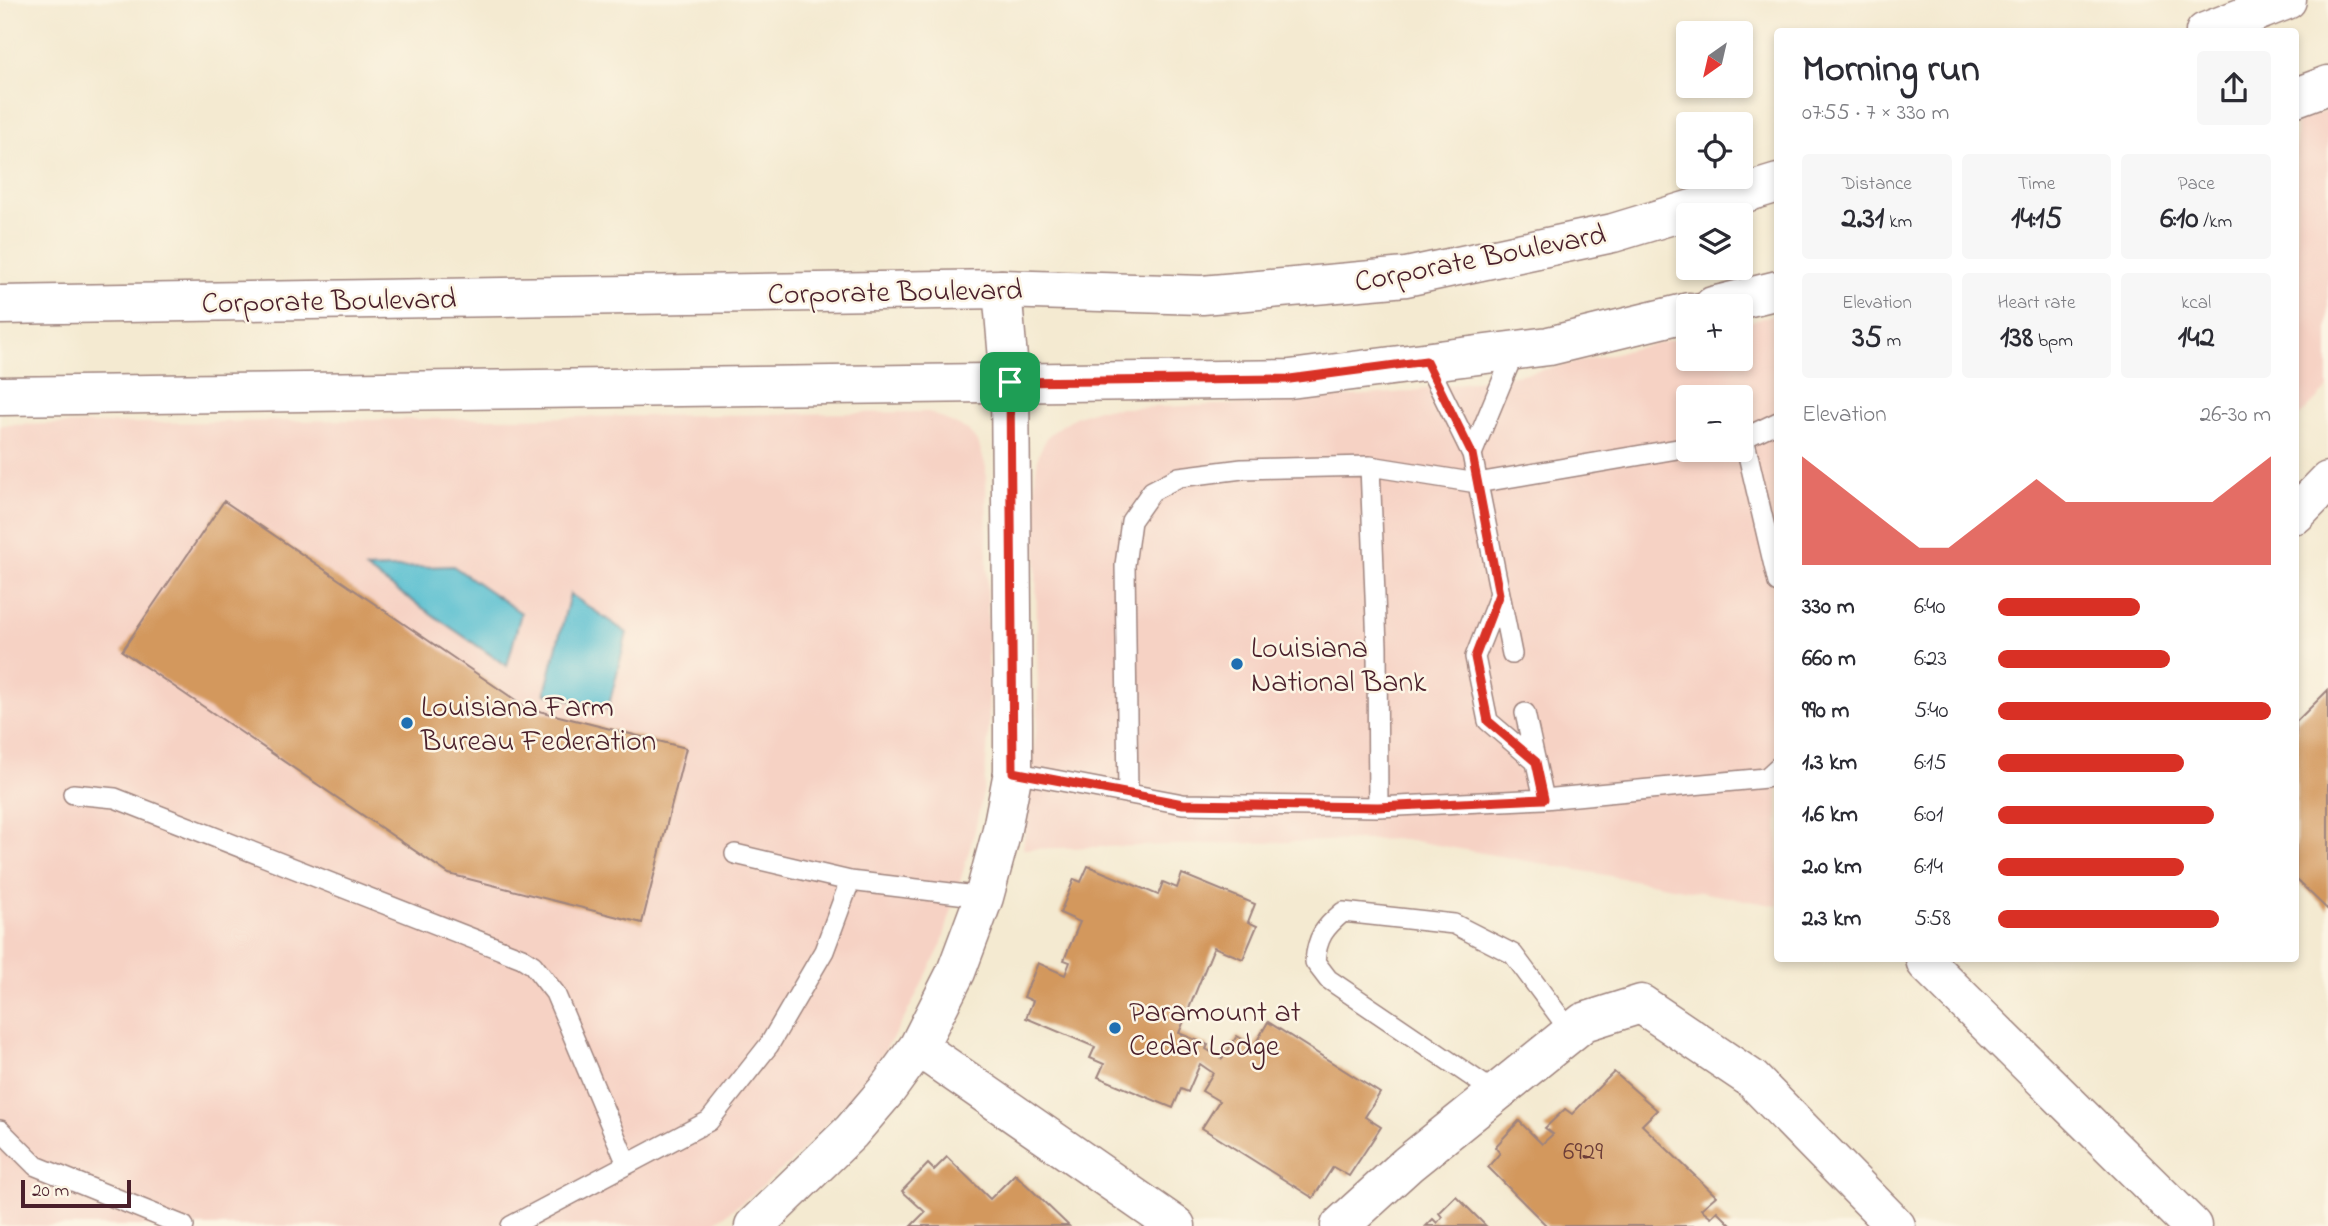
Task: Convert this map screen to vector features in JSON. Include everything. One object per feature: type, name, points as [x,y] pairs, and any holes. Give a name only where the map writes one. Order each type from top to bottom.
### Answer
[{"type":"street","points":[[2215,28],[2287,0]]},
{"type":"street","points":[[2299,96],[2328,85]]},
{"type":"street","name":"Corporate Boulevard","points":[[0,305],[1002,289],[1202,295],[1406,277],[1613,233],[1774,184]]},
{"type":"street","points":[[754,1226],[851,1132],[886,1091],[918,1047],[956,972],[984,897],[1001,834],[1013,772],[1010,382],[1002,289]]},
{"type":"street","points":[[1753,296],[1774,291]]},
{"type":"street","points":[[0,396],[1290,379],[1549,345],[1676,315]]},
{"type":"street","points":[[2299,511],[2328,481]]},
{"type":"street","points":[[1926,962],[2193,1226]]},
{"type":"street","points":[[1340,1226],[1408,1164],[1584,1022],[1641,1004],[1752,1079],[1896,1226]]},
{"type":"street","points":[[918,1047],[1176,1226]]},
{"type":"lane","points":[[1472,454],[1514,350]]},
{"type":"lane","points":[[1426,361],[1472,454],[1512,654]]},
{"type":"lane","points":[[1753,433],[1774,424]]},
{"type":"lane","points":[[1128,793],[1125,565],[1130,521],[1152,491],[1179,477],[1242,469],[1370,466],[1477,483],[1676,449]]},
{"type":"lane","points":[[1749,462],[1774,566]]},
{"type":"lane","points":[[1370,466],[1377,647],[1378,807]]},
{"type":"lane","points":[[1499,594],[1475,657],[1488,721],[1536,762]]},
{"type":"lane","points":[[1525,713],[1544,799]]},
{"type":"lane","points":[[1013,772],[1183,804],[1378,807],[1544,799],[1766,778],[1774,771]]},
{"type":"lane","points":[[73,794],[115,798],[522,958],[533,965],[555,993],[627,1164]]},
{"type":"lane","points":[[735,855],[850,881],[984,897]]},
{"type":"lane","points":[[511,1226],[709,1121],[769,1045],[824,951],[850,881]]},
{"type":"lane","points":[[1496,1093],[1328,979],[1315,962],[1317,942],[1329,924],[1343,912],[1454,924],[1513,954],[1571,1032]]},
{"type":"lane","points":[[0,1130],[36,1166],[184,1226]]},
{"type":"shaded area","points":[[2328,110],[2328,388],[2299,417],[2299,121]]},
{"type":"shaded area","points":[[1774,314],[1774,905],[1404,839],[1023,849],[1038,713],[1035,475],[1039,453],[1048,436],[1075,417],[1098,409],[1249,404],[1406,392],[1533,372],[1676,339],[1676,371],[1753,371],[1753,320]]},
{"type":"shaded area","points":[[928,412],[968,430],[979,445],[986,467],[989,727],[984,788],[974,834],[941,946],[904,1019],[854,1093],[790,1163],[710,1226],[0,1226],[0,425]]},
{"type":"water","points":[[453,566],[521,613],[507,666],[366,569]]},
{"type":"water","points":[[570,594],[627,633],[608,709],[545,693]]},
{"type":"building","name":"Louisiana Farm Bureau Federation","points":[[224,501],[527,708],[686,748],[642,923],[449,874],[122,651]]},
{"type":"building","points":[[2328,690],[2328,910],[2299,882],[2299,719]]},
{"type":"building","name":"Paramount at Cedar Lodge","points":[[1088,866],[1158,895],[1163,882],[1177,888],[1182,874],[1255,904],[1248,922],[1257,926],[1243,959],[1214,947],[1179,1033],[1208,1045],[1206,1049],[1222,1059],[1237,1036],[1254,1046],[1268,1022],[1380,1093],[1365,1117],[1381,1127],[1349,1176],[1333,1167],[1313,1198],[1202,1128],[1219,1101],[1202,1091],[1213,1073],[1200,1064],[1188,1092],[1181,1089],[1173,1108],[1098,1077],[1104,1064],[1090,1058],[1095,1047],[1026,1018],[1033,1001],[1024,997],[1038,963],[1065,975],[1070,962],[1064,960],[1080,922],[1060,913],[1074,879],[1081,882]]},
{"type":"building","points":[[1614,1072],[1657,1110],[1642,1125],[1716,1196],[1701,1209],[1711,1217],[1717,1211],[1732,1226],[1547,1226],[1488,1167],[1500,1153],[1495,1147],[1519,1121],[1542,1144],[1553,1134],[1545,1128],[1565,1109],[1572,1114]]},
{"type":"building","points":[[947,1157],[990,1199],[1015,1174],[1069,1226],[911,1226],[925,1212],[902,1191],[928,1164],[934,1170]]},
{"type":"building","points":[[1456,1196],[1486,1226],[1426,1226],[1433,1219],[1437,1223],[1442,1217],[1439,1213]]},
{"type":"place","name":"Louisiana National Bank","points":[[1237,664]]},
{"type":"place","name":"Louisiana Farm Bureau Federation","points":[[407,723]]},
{"type":"place","name":"Paramount at Cedar Lodge","points":[[1115,1028]]},
{"type":"route","points":[[1426,361],[1472,454],[1499,594],[1475,657],[1488,721],[1536,762],[1544,799],[1378,807],[1183,804],[1013,772],[1010,382],[1290,379],[1426,361]]}]
